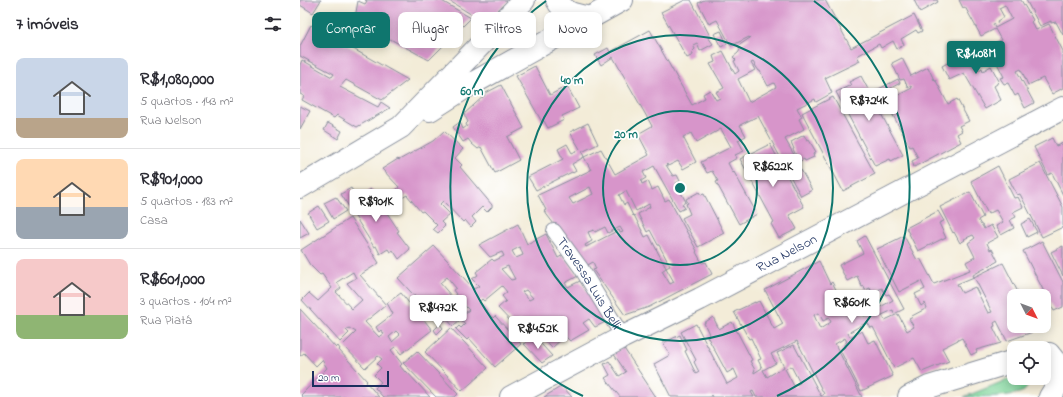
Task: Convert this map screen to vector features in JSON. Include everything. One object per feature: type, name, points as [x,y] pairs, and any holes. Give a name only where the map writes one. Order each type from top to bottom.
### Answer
[{"type":"street","points":[[401,127],[524,0]]},
{"type":"street","points":[[557,0],[560,6],[568,12]]},
{"type":"street","points":[[601,12],[622,0]]},
{"type":"street","points":[[300,187],[466,87],[544,44]]},
{"type":"street","name":"Rua Nelson","points":[[511,397],[623,337],[1063,108]]},
{"type":"street","points":[[1050,397],[1058,384],[1061,369],[1052,353]]},
{"type":"street","points":[[909,397],[929,387],[1007,363]]},
{"type":"street","points":[[1056,397],[1063,393]]},
{"type":"lane","name":"Travessa Luis Belli","points":[[554,231],[580,268],[623,337]]},
{"type":"green space","points":[[1007,380],[1007,385],[1028,385],[1024,391],[1004,396],[964,397]]},
{"type":"building","points":[[300,0],[321,0],[314,12],[300,5]]},
{"type":"building","points":[[365,0],[440,0],[461,12],[398,12],[398,43],[390,39],[390,12],[356,12],[358,1],[365,4],[367,1]]},
{"type":"building","points":[[448,0],[509,0],[497,12],[471,12],[471,14]]},
{"type":"building","points":[[685,0],[691,0],[710,36],[708,37],[713,44],[700,51],[697,43],[693,45],[695,49],[692,52],[693,55],[687,58],[661,12]]},
{"type":"building","points":[[704,0],[825,0],[851,48],[914,15],[922,31],[918,33],[916,30],[901,39],[904,45],[897,49],[893,41],[881,48],[879,44],[857,56],[860,61],[825,78],[832,93],[816,102],[815,99],[797,108],[802,117],[799,119],[804,129],[785,139],[797,160],[785,166],[758,116],[740,125],[746,136],[738,140],[744,151],[735,155],[737,158],[728,163],[757,214],[739,224],[716,182],[718,181],[712,171],[707,173],[701,162],[731,147],[721,129],[696,143],[691,133],[683,137],[696,162],[683,169],[678,161],[668,166],[667,164],[666,165],[673,176],[677,175],[680,181],[676,183],[686,202],[682,204],[685,208],[679,211],[654,166],[643,172],[646,178],[641,181],[642,184],[648,181],[652,190],[658,187],[665,201],[669,199],[702,263],[706,262],[712,274],[649,307],[625,315],[593,270],[596,269],[593,262],[586,266],[544,211],[546,210],[538,195],[591,170],[584,157],[601,149],[615,174],[649,155],[638,134],[652,126],[613,57],[601,65],[595,55],[608,48],[610,52],[650,30],[692,105],[705,98],[703,94],[710,90],[716,100],[720,98],[716,92],[724,88],[710,64],[715,62],[713,56],[723,51],[735,74],[739,71],[734,61],[736,60],[733,57],[740,50],[738,46],[750,38],[749,37],[731,46],[717,20],[709,24],[698,3]],"holes":[[[753,62],[760,71],[768,86],[774,83],[776,87],[749,102],[738,79],[755,70],[751,63]],[[590,187],[593,194],[573,204],[569,198]],[[626,191],[636,211],[649,204],[650,207],[638,214],[647,232],[650,230],[670,266],[666,268],[649,235],[645,237],[627,203],[624,205],[619,195]],[[605,227],[608,233],[620,227],[623,232],[620,233],[619,230],[586,247],[585,245],[592,241],[588,232],[594,230],[595,232]],[[666,268],[674,282],[670,284],[662,271]]]},
{"type":"building","points":[[914,0],[937,0],[938,2],[920,12]]},
{"type":"building","points":[[959,0],[1021,0],[1033,20],[1031,22],[1036,30],[1049,24],[1063,51],[1063,88],[1052,94],[1043,78],[1028,85],[1021,69],[1017,71],[1034,103],[1025,108],[1018,94],[1015,96],[1008,83],[1004,84],[1000,78],[1004,77],[992,53],[995,51],[991,45],[1001,40],[995,29],[981,36],[965,7],[963,8]],"holes":[[[1005,5],[1012,19],[995,28],[993,24],[998,23],[997,21],[1004,17],[999,8]]]},
{"type":"building","points":[[1026,0],[1063,0],[1063,35],[1056,22],[1051,23],[1051,21],[1040,26]]},
{"type":"building","points":[[463,13],[471,18],[463,26]]},
{"type":"building","points":[[311,25],[312,48],[352,48],[408,80],[382,100],[346,80],[340,87],[378,107],[381,102],[390,108],[357,127],[337,115],[334,118],[302,100],[304,96],[300,94],[300,65],[302,60],[332,77],[334,74],[300,56],[300,46]]},
{"type":"building","points":[[721,31],[727,44],[721,47],[714,34]]},
{"type":"building","points":[[982,43],[990,59],[976,66],[978,71],[982,68],[983,71],[991,66],[999,81],[994,86],[1001,100],[985,109],[964,73],[949,80],[942,66]]},
{"type":"building","points":[[407,48],[441,48],[429,60]]},
{"type":"building","points":[[902,58],[911,76],[928,67],[948,104],[957,99],[969,121],[959,126],[962,131],[957,134],[961,142],[914,167],[912,161],[918,158],[912,146],[910,147],[887,104],[883,106],[875,91],[898,79],[900,83],[882,93],[887,101],[912,88],[911,86],[908,88],[904,79],[900,80],[892,63]]},
{"type":"building","points":[[535,66],[550,95],[567,86],[579,108],[562,116],[564,120],[548,128],[544,121],[542,122],[516,76]]},
{"type":"building","points":[[861,76],[903,155],[875,166],[836,92],[851,85],[849,82]]},
{"type":"building","points":[[501,85],[524,128],[507,137],[519,160],[495,173],[481,147],[478,149],[468,139],[463,142],[453,127],[460,122],[463,129],[467,126],[466,124],[468,122],[464,114],[485,95],[484,94]]},
{"type":"building","points":[[833,97],[875,174],[843,191],[802,113]]},
{"type":"building","points":[[300,106],[310,111],[300,129]]},
{"type":"building","points":[[328,123],[342,131],[338,139],[324,130]]},
{"type":"building","points":[[588,123],[598,144],[582,152],[584,157],[572,164],[576,171],[536,190],[528,177],[563,159],[558,149],[567,144],[572,153],[580,149],[570,132]]},
{"type":"building","points":[[444,131],[463,149],[455,158],[462,165],[460,167],[492,205],[492,207],[487,212],[482,207],[472,217],[476,222],[471,227],[465,220],[463,222],[443,201],[440,204],[450,214],[441,222],[445,226],[438,233],[433,229],[437,225],[423,211],[421,212],[407,195],[402,198],[401,196],[398,198],[393,194],[399,187],[382,169],[433,141]]},
{"type":"building","points":[[804,135],[807,141],[809,140],[816,152],[813,154],[814,157],[805,161],[804,159],[799,162],[791,142]]},
{"type":"building","points":[[1052,138],[1056,146],[1063,143],[1063,195],[1052,173],[1048,175],[1034,147]]},
{"type":"building","points":[[770,144],[804,207],[789,215],[797,229],[779,238],[771,224],[774,222],[740,159]]},
{"type":"building","points":[[1040,163],[1063,207],[1063,227],[1042,237],[1020,194],[1017,195],[1009,179]]},
{"type":"building","points":[[998,166],[1014,198],[1018,197],[1023,207],[1013,212],[1016,217],[1010,220],[1014,228],[1001,235],[996,226],[1003,222],[996,210],[988,214],[971,181]]},
{"type":"building","points":[[801,170],[812,190],[801,196],[790,176]]},
{"type":"building","points":[[351,188],[357,198],[371,189],[399,231],[397,232],[410,249],[399,259],[393,250],[390,252],[388,249],[380,254],[376,246],[374,247],[341,194]]},
{"type":"building","points":[[699,192],[701,195],[704,194],[724,233],[698,247],[682,218],[690,214],[686,204],[688,203],[686,199]]},
{"type":"building","points":[[970,192],[983,217],[978,220],[981,225],[984,229],[991,225],[998,237],[987,243],[998,261],[973,275],[974,277],[1003,263],[1016,289],[1007,289],[1007,333],[1030,333],[1007,341],[997,321],[994,323],[995,326],[993,327],[1001,343],[976,350],[977,352],[971,355],[962,338],[942,348],[949,361],[922,372],[914,358],[894,368],[873,327],[871,328],[867,322],[848,333],[850,337],[862,331],[868,343],[875,340],[893,376],[861,391],[840,350],[845,347],[844,344],[847,342],[845,338],[835,344],[862,397],[756,397],[753,391],[751,392],[754,397],[712,397],[711,395],[710,397],[671,397],[654,364],[670,355],[663,343],[680,335],[687,350],[685,351],[696,374],[699,372],[694,362],[696,360],[681,332],[696,324],[727,384],[738,378],[734,369],[727,373],[707,336],[709,334],[704,323],[713,317],[719,329],[732,322],[752,360],[750,361],[755,370],[754,373],[762,368],[758,360],[761,359],[751,338],[749,339],[734,312],[759,301],[774,329],[783,324],[765,290],[819,261],[830,284],[832,282],[841,299],[853,293],[864,316],[893,300],[889,294],[886,295],[882,288],[872,293],[870,288],[865,290],[857,276],[847,281],[839,265],[863,253],[857,241],[865,236],[904,309],[894,314],[893,310],[882,315],[885,320],[898,314],[907,331],[914,327],[909,319],[927,308],[925,303],[921,306],[915,294],[925,289],[921,281],[899,292],[877,249],[904,236],[917,260],[920,258],[934,284],[970,270],[966,262],[975,257],[968,243],[975,238],[973,235],[964,239],[965,240],[960,243],[954,232],[953,233],[940,207]],"holes":[[[974,277],[992,312],[988,313],[975,287],[962,293],[957,284]],[[819,313],[823,321],[829,318],[831,322],[820,329],[814,315]],[[797,341],[824,394],[821,396],[794,345],[777,353],[784,367],[767,377],[763,370],[776,363],[771,354]],[[791,366],[800,383],[794,386],[785,369]]]},
{"type":"building","points":[[336,197],[346,211],[333,219],[324,203]]},
{"type":"building","points":[[319,206],[329,221],[317,228],[308,213]]},
{"type":"building","points":[[938,211],[944,221],[939,223],[946,238],[918,251],[906,228]]},
{"type":"building","points":[[350,218],[379,263],[360,275],[386,305],[365,322],[379,337],[384,334],[381,330],[379,332],[376,327],[393,314],[387,303],[401,293],[432,330],[401,354],[395,347],[391,350],[402,364],[400,366],[430,397],[383,397],[375,388],[381,382],[374,375],[381,368],[377,364],[382,359],[378,356],[365,368],[343,345],[356,332],[349,328],[346,330],[349,333],[340,342],[302,300],[309,293],[318,301],[332,288],[322,274],[320,275],[310,265],[301,250]],"holes":[[[353,272],[356,278],[347,283],[362,300],[352,309],[336,292],[341,288],[337,282]],[[396,331],[400,335],[392,342],[389,337]]]},
{"type":"building","points":[[300,219],[309,233],[300,238]]},
{"type":"building","points":[[1030,219],[1037,232],[1027,237],[1021,224]]},
{"type":"building","points":[[518,224],[527,244],[546,234],[558,258],[563,255],[578,276],[565,283],[568,287],[580,281],[608,321],[595,327],[589,319],[583,323],[589,330],[570,341],[565,336],[552,348],[532,328],[528,331],[519,320],[514,325],[498,308],[506,301],[502,296],[507,292],[502,286],[484,301],[482,299],[479,302],[493,318],[495,316],[521,344],[495,367],[469,338],[467,340],[456,329],[459,326],[461,328],[465,324],[461,319],[453,326],[447,319],[443,321],[438,315],[441,311],[439,309],[432,315],[398,278],[434,246],[474,289],[479,286],[472,279],[478,275],[476,272],[492,259],[494,261],[504,256],[502,252],[490,257],[479,245]],"holes":[[[520,247],[523,255],[516,258],[512,251]],[[508,266],[515,279],[511,280],[501,269]],[[447,277],[456,288],[453,290],[458,297],[452,302],[457,309],[463,304],[469,310],[460,317],[454,311],[452,314],[443,304],[452,297],[440,283]],[[526,290],[533,298],[529,300],[522,292]]]},
{"type":"building","points":[[1042,241],[1063,282],[1063,307],[1054,311],[1051,305],[1051,289],[1043,289],[1023,251]]},
{"type":"building","points":[[1063,246],[1063,276],[1051,252]]},
{"type":"building","points":[[300,309],[336,348],[338,346],[340,349],[339,350],[367,381],[366,382],[379,397],[303,397],[301,395],[327,368],[322,360],[316,366],[304,353],[300,356]]},
{"type":"building","points":[[440,324],[443,328],[437,334],[434,330]]},
{"type":"building","points":[[451,328],[488,368],[462,391],[425,352]]},
{"type":"building","points":[[534,336],[552,356],[542,363],[524,344]]},
{"type":"building","points":[[623,347],[656,397],[620,397],[605,378],[610,375],[604,364],[609,361],[619,376],[626,372],[613,353]]},
{"type":"building","points":[[417,351],[458,394],[455,397],[436,397],[403,363]]},
{"type":"building","points":[[562,386],[572,397],[544,397]]}]
